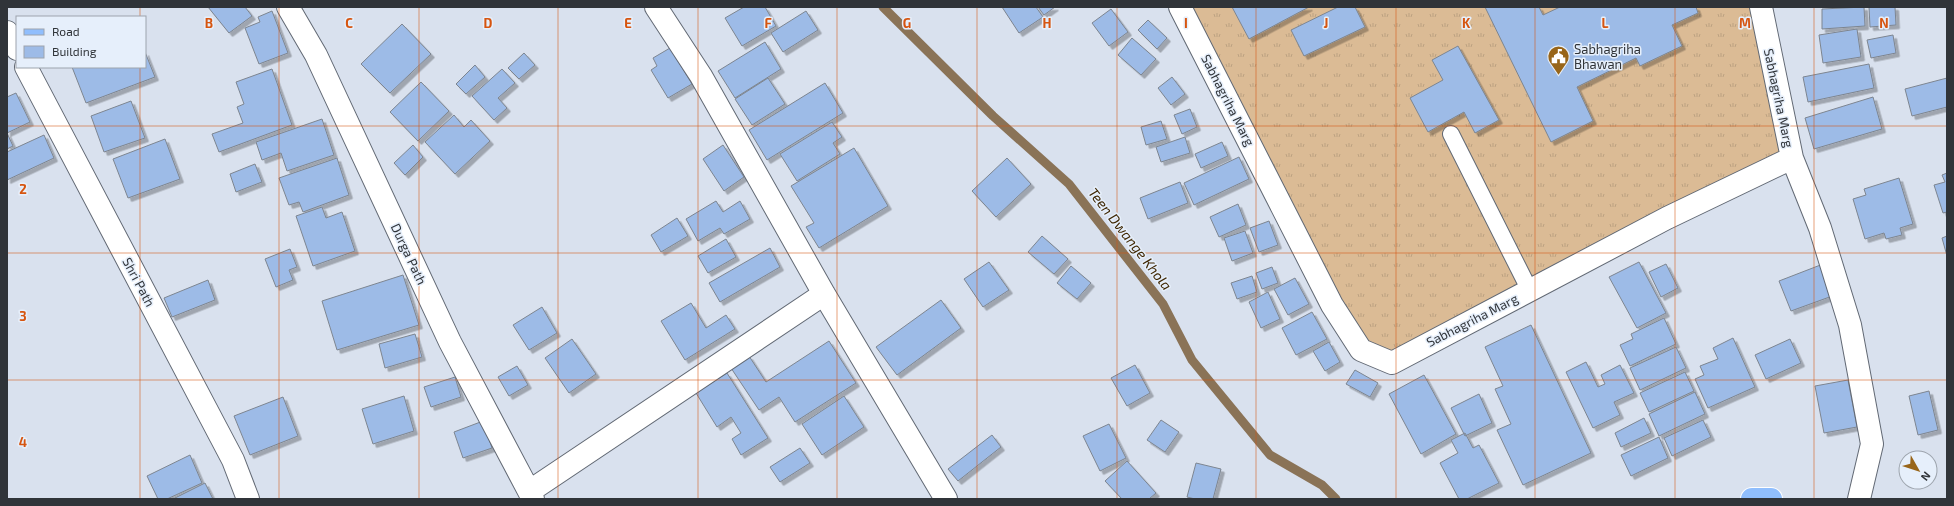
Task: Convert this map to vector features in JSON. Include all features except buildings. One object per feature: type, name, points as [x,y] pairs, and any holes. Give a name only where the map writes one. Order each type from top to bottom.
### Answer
[{"type":"main road","points":[[1752,499],[1771,499]]},
{"type":"street","name":"Durga Path","points":[[288,7],[316,55],[450,342],[532,495]]},
{"type":"street","points":[[656,7],[701,76],[824,294],[946,499]]},
{"type":"street","name":"Sabhagriha Marg","points":[[1180,7],[1332,305],[1361,350],[1392,363],[1667,218],[1792,158],[1762,7]]},
{"type":"street","points":[[7,32],[16,47]]},
{"type":"street","name":"Shri Path","points":[[27,68],[233,460],[248,499]]},
{"type":"street","points":[[1792,158],[1820,228],[1850,325],[1872,444],[1859,499]]},
{"type":"street","points":[[532,495],[824,294]]},
{"type":"lane","points":[[1451,134],[1530,291]]},
{"type":"green space","points":[[1180,7],[1761,7],[1792,158],[1392,363],[1361,350]]},
{"type":"waterway","name":"Teen Dwange Khola","points":[[883,7],[993,116],[1069,184],[1163,304],[1192,360],[1270,455],[1322,485],[1336,499]]},
{"type":"place","name":"Sabhagriha Bhawan","points":[[1558,76]]}]
